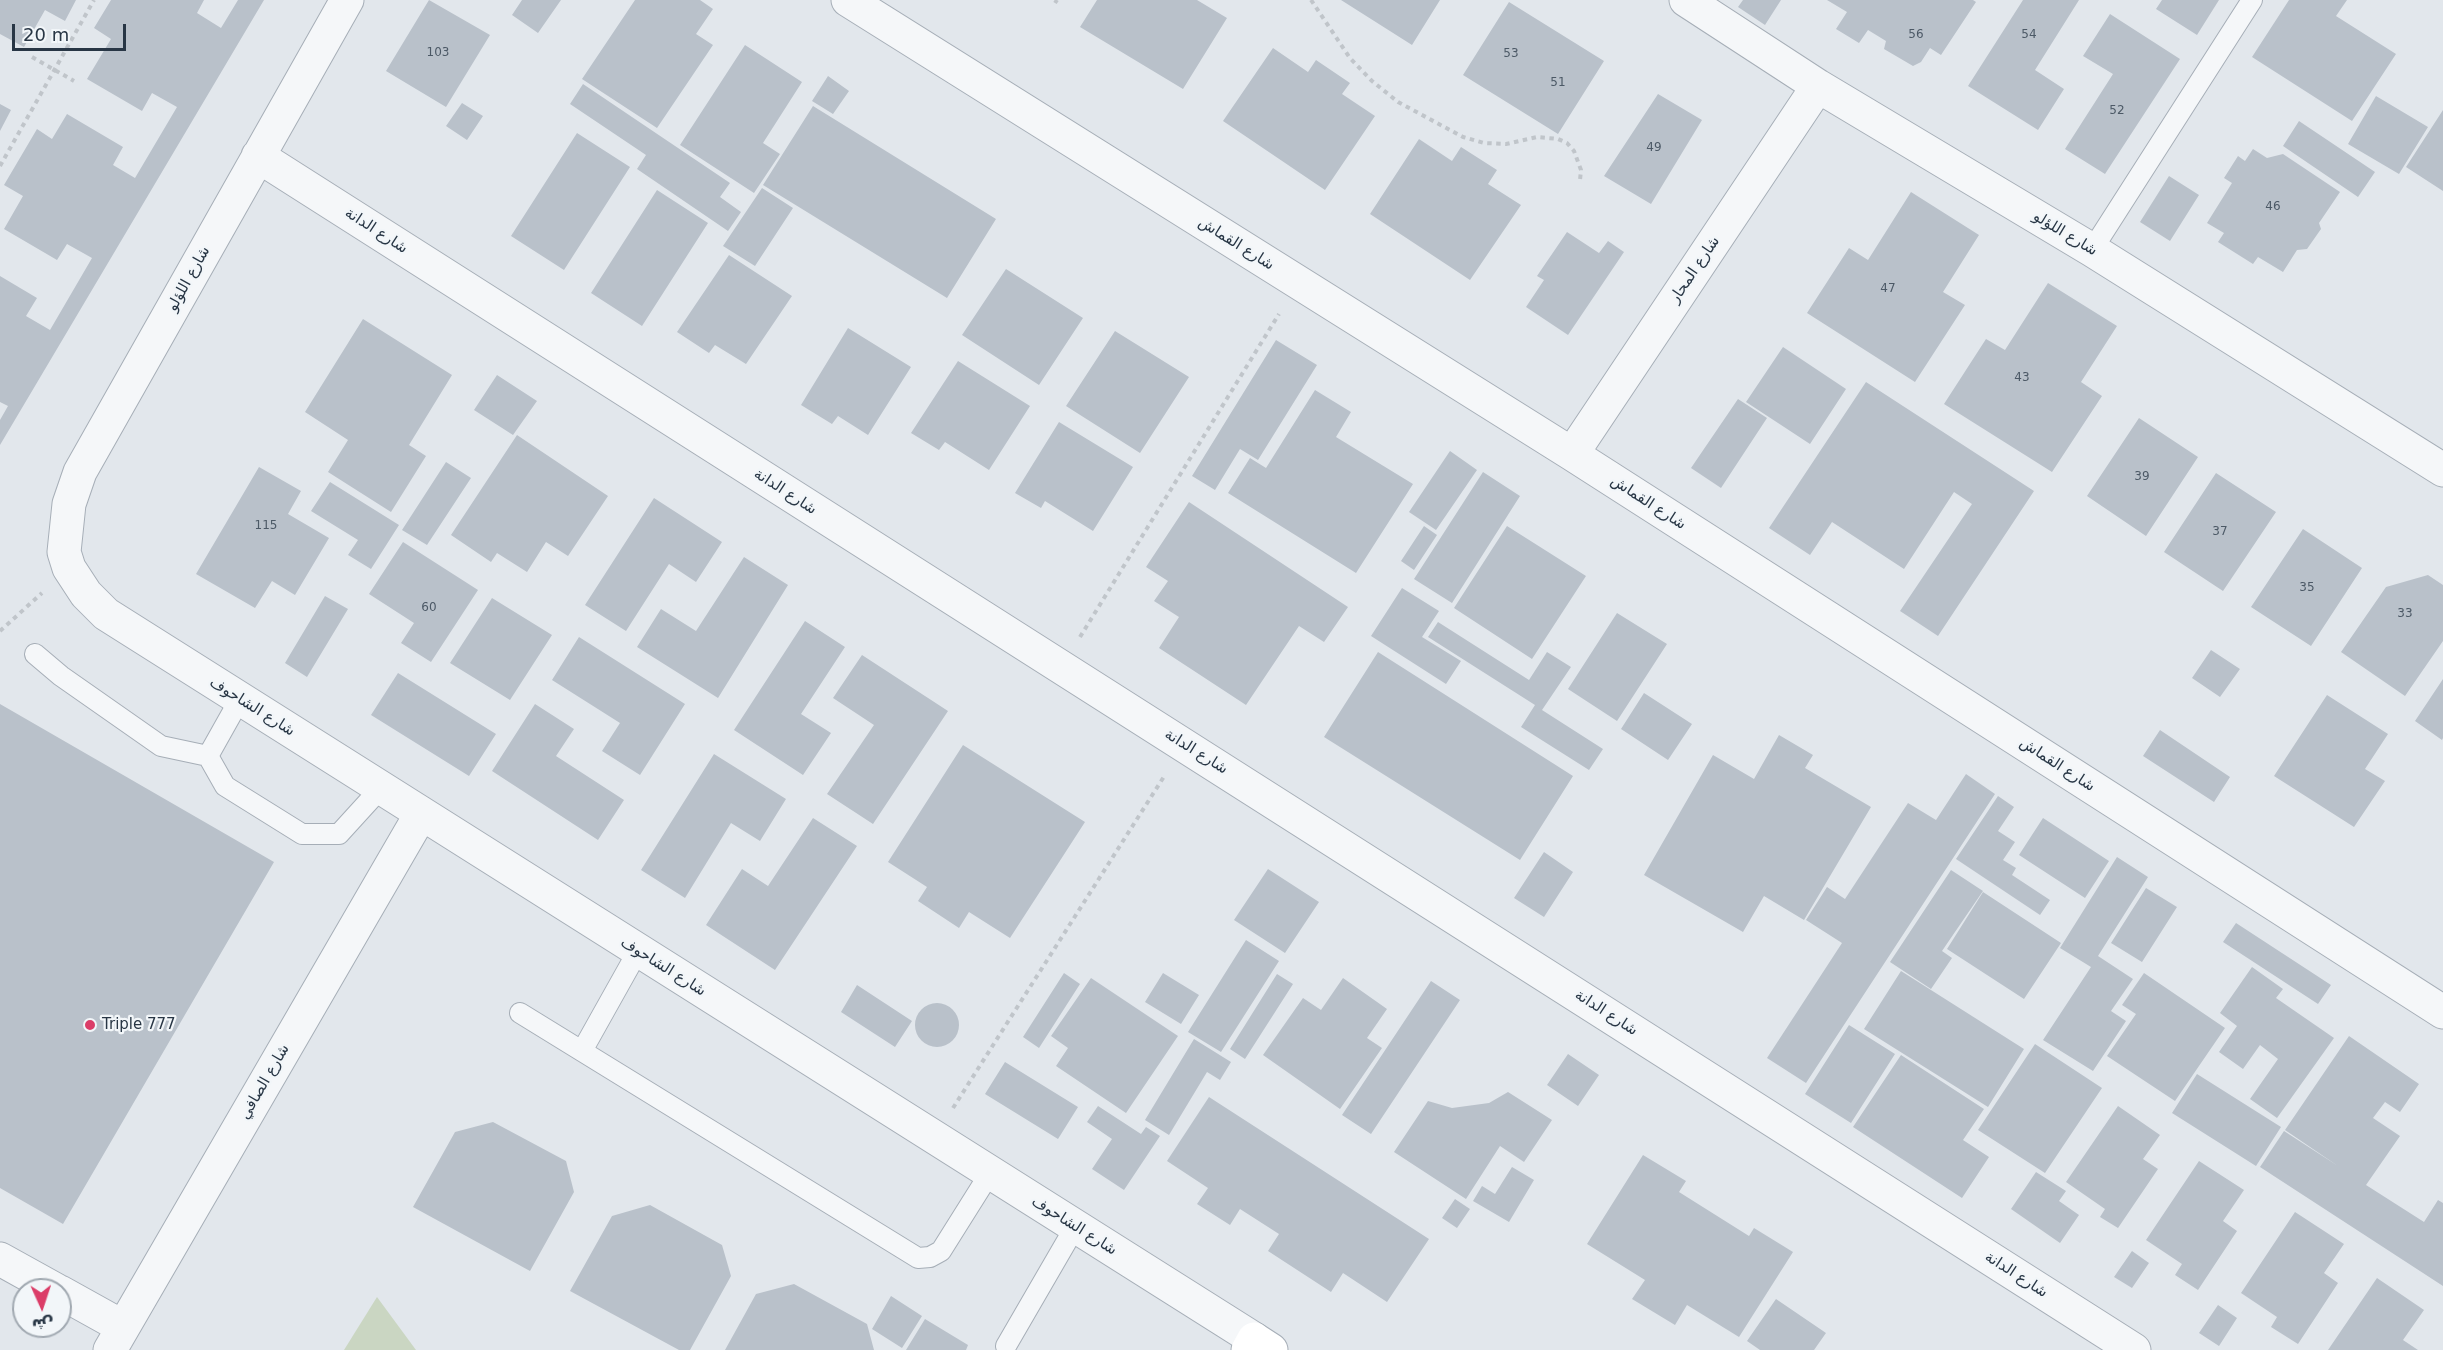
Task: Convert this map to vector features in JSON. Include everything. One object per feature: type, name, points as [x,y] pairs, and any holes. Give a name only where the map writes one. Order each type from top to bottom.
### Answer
[{"type":"street","name":"شارع اللؤلو","points":[[69,568],[64,552],[65,529],[69,504],[80,472],[347,0]]},
{"type":"street","name":"شارع القماش","points":[[848,0],[1572,454],[2443,1012]]},
{"type":"street","name":"شارع اللؤلو","points":[[1686,0],[1818,86],[2092,250],[2443,470]]},
{"type":"street","name":"شارع المحار","points":[[1572,454],[1818,86]]},
{"type":"street","name":"شارع الدانة","points":[[258,156],[2134,1350]]},
{"type":"street","name":"شارع الشاحوف","points":[[69,568],[86,594],[106,614],[934,1137],[1258,1346]]},
{"type":"street","name":"شارع الصافي","points":[[116,1338],[421,814]]},
{"type":"street","points":[[0,1259],[34,1278]]},
{"type":"street","points":[[72,1302],[116,1338]]},
{"type":"lane","points":[[2092,250],[2252,0]]},
{"type":"lane","points":[[35,654],[60,676],[161,746],[208,756],[225,786],[302,834],[339,834],[380,789]]},
{"type":"lane","points":[[208,756],[240,699]]},
{"type":"lane","points":[[582,1051],[638,951]]},
{"type":"lane","points":[[520,1013],[918,1258],[930,1257],[940,1251],[990,1173]]},
{"type":"lane","points":[[1006,1346],[1075,1227]]},
{"type":"path","points":[[0,166],[94,0]]},
{"type":"path","points":[[1311,0],[1350,58],[1372,81],[1398,102],[1463,137],[1484,142],[1506,144],[1537,137],[1558,139],[1574,151],[1581,170],[1580,180]]},
{"type":"path","points":[[32,57],[74,81]]},
{"type":"path","points":[[1061,668],[1299,283]]},
{"type":"path","points":[[0,631],[69,568]]},
{"type":"path","points":[[934,1137],[1184,744]]},
{"type":"green space","points":[[377,1297],[416,1350],[344,1350]]},
{"type":"building","points":[[0,0],[76,0],[65,21],[45,10],[24,47],[0,34]]},
{"type":"building","points":[[111,0],[204,0],[197,13],[221,28],[238,0],[264,0],[0,445],[0,420],[8,406],[0,402],[0,276],[37,298],[26,316],[50,330],[92,258],[67,244],[57,260],[4,229],[23,196],[4,185],[37,129],[52,139],[67,114],[123,147],[113,165],[135,178],[177,107],[152,93],[142,111],[87,79],[111,39],[94,28]]},
{"type":"building","points":[[429,0],[490,35],[446,107],[386,71]]},
{"type":"building","points":[[522,0],[561,0],[538,33],[512,15]]},
{"type":"building","points":[[635,0],[700,0],[713,9],[696,34],[713,45],[657,128],[582,79]]},
{"type":"building","points":[[1097,0],[1197,0],[1227,18],[1183,89],[1080,27]]},
{"type":"building","points":[[1341,0],[1440,0],[1412,45]]},
{"type":"building","points":[[1743,0],[1781,0],[1765,25],[1738,7]]},
{"type":"building","points":[[1827,0],[1973,0],[1976,2],[1941,55],[1930,48],[1921,62],[1913,66],[1884,49],[1886,41],[1868,30],[1859,43],[1836,29],[1847,12]]},
{"type":"building","points":[[2023,0],[2079,0],[2035,70],[2064,89],[2038,130],[1968,86]]},
{"type":"building","points":[[2162,0],[2219,0],[2197,35],[2156,9]]},
{"type":"building","points":[[2289,0],[2347,0],[2336,16],[2396,54],[2352,121],[2252,57]]},
{"type":"building","points":[[1509,2],[1604,61],[1558,134],[1463,75]]},
{"type":"building","points":[[2110,14],[2180,59],[2105,174],[2065,149],[2113,74],[2083,56]]},
{"type":"building","points":[[745,45],[802,82],[763,143],[780,154],[754,193],[680,145]]},
{"type":"building","points":[[1273,48],[1308,72],[1316,60],[1350,83],[1342,94],[1375,116],[1325,190],[1223,121]]},
{"type":"building","points":[[828,76],[849,91],[833,114],[812,101]]},
{"type":"building","points":[[583,84],[730,183],[720,197],[741,212],[728,231],[637,169],[646,155],[570,104]]},
{"type":"building","points":[[1658,94],[1702,120],[1651,204],[1604,176]]},
{"type":"building","points":[[2376,96],[2428,127],[2399,174],[2348,144]]},
{"type":"building","points":[[462,103],[483,116],[467,140],[446,126]]},
{"type":"building","points":[[0,104],[11,110],[0,131]]},
{"type":"building","points":[[813,106],[996,219],[947,298],[763,185]]},
{"type":"building","points":[[2443,110],[2443,191],[2406,167]]},
{"type":"building","points":[[2299,121],[2375,172],[2358,197],[2283,146]]},
{"type":"building","points":[[577,133],[630,167],[564,270],[511,236]]},
{"type":"building","points":[[1419,139],[1452,161],[1461,147],[1497,170],[1488,184],[1521,205],[1470,280],[1370,214]]},
{"type":"building","points":[[2253,149],[2267,158],[2283,154],[2340,192],[2319,223],[2321,229],[2307,249],[2297,250],[2283,272],[2258,257],[2253,264],[2218,242],[2224,233],[2207,223],[2232,183],[2224,178],[2238,156],[2245,161]]},
{"type":"building","points":[[2169,176],[2199,195],[2170,241],[2140,222]]},
{"type":"building","points":[[762,188],[793,208],[755,266],[723,246]]},
{"type":"building","points":[[657,190],[708,223],[642,326],[591,293]]},
{"type":"building","points":[[1911,192],[1979,235],[1943,292],[1965,305],[1915,382],[1807,313],[1849,248],[1868,260]]},
{"type":"building","points":[[1567,232],[1599,253],[1608,241],[1624,252],[1568,335],[1526,307],[1544,280],[1537,276]]},
{"type":"building","points":[[729,255],[792,296],[746,364],[715,345],[709,353],[677,332]]},
{"type":"building","points":[[1006,269],[1083,318],[1039,385],[962,335]]},
{"type":"building","points":[[2048,283],[2117,326],[2081,382],[2102,396],[2052,472],[1944,404],[1986,339],[2005,350]]},
{"type":"building","points":[[363,319],[452,375],[409,445],[426,456],[391,512],[328,472],[348,440],[305,412]]},
{"type":"building","points":[[848,328],[911,367],[868,435],[838,416],[832,424],[801,405]]},
{"type":"building","points":[[1115,331],[1189,377],[1140,453],[1066,406]]},
{"type":"building","points":[[1276,340],[1317,365],[1258,460],[1240,449],[1215,490],[1192,476]]},
{"type":"building","points":[[1783,347],[1846,389],[1810,444],[1746,402]]},
{"type":"building","points":[[958,361],[1030,406],[989,470],[945,442],[939,450],[911,433]]},
{"type":"building","points":[[497,375],[537,401],[513,435],[474,410]]},
{"type":"building","points":[[1866,382],[2034,491],[1938,636],[1900,611],[1972,504],[1954,492],[1904,569],[1832,522],[1810,555],[1769,528]]},
{"type":"building","points":[[1315,390],[1351,412],[1336,437],[1413,484],[1356,573],[1228,493],[1250,458],[1266,468]]},
{"type":"building","points":[[1738,399],[1767,418],[1721,488],[1691,468]]},
{"type":"building","points":[[2139,418],[2198,457],[2146,536],[2087,496]]},
{"type":"building","points":[[1059,422],[1133,467],[1093,531],[1045,501],[1041,508],[1015,493]]},
{"type":"building","points":[[517,435],[608,496],[568,556],[546,542],[527,572],[497,553],[491,562],[451,535]]},
{"type":"building","points":[[1450,451],[1477,470],[1436,530],[1409,512]]},
{"type":"building","points":[[446,462],[471,478],[427,545],[402,530]]},
{"type":"building","points":[[259,467],[301,491],[288,514],[329,538],[295,595],[272,581],[255,608],[196,574]]},
{"type":"building","points":[[1483,472],[1520,496],[1452,603],[1414,579]]},
{"type":"building","points":[[2216,473],[2276,512],[2223,591],[2164,552]]},
{"type":"building","points":[[330,482],[399,525],[371,569],[348,555],[358,540],[311,511]]},
{"type":"building","points":[[654,498],[722,542],[696,582],[669,564],[626,631],[585,605]]},
{"type":"building","points":[[1189,502],[1348,607],[1324,642],[1299,626],[1246,705],[1159,648],[1179,617],[1154,601],[1168,581],[1146,567]]},
{"type":"building","points":[[1424,526],[1437,535],[1414,570],[1401,561]]},
{"type":"building","points":[[1507,526],[1586,576],[1532,659],[1454,608]]},
{"type":"building","points":[[2303,529],[2362,568],[2311,646],[2251,607]]},
{"type":"building","points":[[403,542],[478,590],[431,662],[401,643],[414,623],[369,594]]},
{"type":"building","points":[[744,557],[788,585],[718,698],[637,647],[661,609],[696,631]]},
{"type":"building","points":[[2428,575],[2443,585],[2443,641],[2405,696],[2341,652],[2386,587]]},
{"type":"building","points":[[1402,588],[1439,611],[1422,637],[1461,661],[1446,684],[1371,636]]},
{"type":"building","points":[[325,596],[348,609],[307,677],[285,663]]},
{"type":"building","points":[[492,598],[552,635],[510,700],[450,663]]},
{"type":"building","points":[[1617,613],[1667,644],[1617,721],[1568,689]]},
{"type":"building","points":[[805,621],[845,647],[801,714],[831,733],[803,775],[734,730]]},
{"type":"building","points":[[1438,622],[1529,680],[1547,652],[1571,667],[1542,710],[1603,749],[1589,770],[1521,727],[1535,705],[1428,637]]},
{"type":"building","points":[[579,637],[685,704],[640,775],[602,751],[620,723],[552,680]]},
{"type":"building","points":[[2211,650],[2240,669],[2220,697],[2192,678]]},
{"type":"building","points":[[1378,652],[1573,776],[1520,860],[1324,737]]},
{"type":"building","points":[[862,655],[948,711],[873,824],[827,794],[874,725],[833,698]]},
{"type":"building","points":[[398,673],[496,734],[469,776],[371,715]]},
{"type":"building","points":[[2443,679],[2443,738],[2442,740],[2415,721]]},
{"type":"building","points":[[1644,693],[1692,724],[1668,760],[1621,729]]},
{"type":"building","points":[[2327,695],[2388,734],[2365,769],[2385,781],[2354,827],[2274,776]]},
{"type":"building","name":"Triple 777","points":[[0,704],[274,862],[63,1224],[0,1188]]},
{"type":"building","points":[[535,704],[574,729],[556,756],[624,800],[598,840],[492,771]]},
{"type":"building","points":[[2160,730],[2230,777],[2214,802],[2143,756]]},
{"type":"building","points":[[1779,735],[1813,755],[1805,768],[1871,807],[1804,920],[1764,896],[1743,932],[1644,875],[1713,755],[1754,779]]},
{"type":"building","points":[[963,745],[1085,822],[1010,938],[969,912],[959,928],[918,901],[927,887],[888,862]]},
{"type":"building","points":[[714,754],[786,799],[760,841],[731,823],[685,898],[641,870]]},
{"type":"building","points":[[1966,774],[1995,794],[1806,1083],[1767,1058],[1842,943],[1806,920],[1827,887],[1845,899],[1908,803],[1936,820]]},
{"type":"building","points":[[1998,796],[2014,807],[1998,831],[2015,842],[2003,860],[2016,868],[2012,875],[2050,900],[2040,915],[1956,859]]},
{"type":"building","points":[[813,818],[857,846],[775,970],[706,925],[742,869],[768,886]]},
{"type":"building","points":[[2043,818],[2109,861],[2085,898],[2019,855]]},
{"type":"building","points":[[1544,852],[1573,872],[1544,917],[1514,898]]},
{"type":"building","points":[[2117,857],[2148,877],[2098,956],[2133,979],[2111,1011],[2126,1021],[2093,1071],[2043,1040],[2091,967],[2060,948]]},
{"type":"building","points":[[1268,869],[1319,902],[1285,953],[1234,920]]},
{"type":"building","points":[[1951,870],[1983,891],[1942,951],[1952,958],[1931,989],[1890,962]]},
{"type":"building","points":[[2146,888],[2177,907],[2142,962],[2111,943]]},
{"type":"building","points":[[1983,892],[2061,943],[2024,999],[1947,949]]},
{"type":"building","points":[[2236,923],[2331,985],[2318,1004],[2223,942]]},
{"type":"building","points":[[1246,940],[1279,961],[1221,1052],[1188,1032]]},
{"type":"building","points":[[2252,967],[2283,989],[2276,998],[2334,1038],[2277,1118],[2250,1099],[2278,1059],[2260,1045],[2243,1069],[2219,1052],[2237,1026],[2220,1013]]},
{"type":"building","points":[[1901,971],[2024,1049],[1988,1107],[1864,1029]]},
{"type":"building","points":[[1064,973],[1080,984],[1039,1048],[1023,1037]]},
{"type":"building","points":[[1163,973],[1199,995],[1181,1024],[1145,1002]]},
{"type":"building","points":[[2144,973],[2225,1028],[2175,1101],[2107,1056],[2136,1014],[2122,1005]]},
{"type":"building","points":[[1277,974],[1293,984],[1245,1059],[1230,1049]]},
{"type":"building","points":[[1091,978],[1178,1036],[1126,1113],[1056,1066],[1068,1048],[1051,1036]]},
{"type":"building","points":[[1343,978],[1387,1009],[1367,1038],[1382,1048],[1340,1109],[1263,1055],[1303,998],[1321,1010]]},
{"type":"building","points":[[1431,981],[1460,1000],[1371,1134],[1342,1115]]},
{"type":"building","points":[[857,985],[912,1021],[895,1047],[841,1012]]},
{"type":"building","points":[[937,1003],[946,1004],[953,1009],[958,1016],[958,1034],[953,1041],[946,1046],[937,1047],[928,1046],[921,1041],[916,1034],[915,1025],[916,1016],[921,1009],[928,1004]]},
{"type":"building","points":[[1849,1025],[1895,1054],[1851,1123],[1805,1094]]},
{"type":"building","points":[[2349,1036],[2419,1084],[2400,1112],[2385,1102],[2373,1118],[2400,1136],[2366,1185],[2424,1222],[2438,1200],[2443,1203],[2443,1286],[2260,1167],[2284,1131],[2338,1166],[2285,1130]]},
{"type":"building","points":[[1194,1039],[1231,1062],[1220,1080],[1207,1072],[1169,1135],[1145,1120]]},
{"type":"building","points":[[2035,1044],[2102,1088],[2045,1173],[1978,1130]]},
{"type":"building","points":[[1568,1054],[1599,1075],[1578,1106],[1547,1085]]},
{"type":"building","points":[[1901,1055],[1984,1109],[1963,1140],[1989,1157],[1962,1198],[1853,1127]]},
{"type":"building","points":[[1005,1062],[1078,1107],[1058,1139],[985,1094]]},
{"type":"building","points":[[2197,1074],[2281,1127],[2256,1166],[2172,1113]]},
{"type":"building","points":[[1508,1092],[1552,1120],[1524,1162],[1500,1146],[1466,1199],[1394,1152],[1428,1101],[1452,1108],[1489,1103]]},
{"type":"building","points":[[1209,1097],[1429,1239],[1387,1302],[1343,1273],[1331,1292],[1268,1251],[1279,1234],[1240,1209],[1230,1225],[1197,1204],[1208,1188],[1167,1161]]},
{"type":"building","points":[[1098,1106],[1141,1134],[1146,1127],[1160,1136],[1124,1190],[1092,1169],[1112,1139],[1087,1122]]},
{"type":"building","points":[[2118,1106],[2160,1135],[2143,1159],[2158,1169],[2118,1228],[2100,1217],[2105,1209],[2066,1182]]},
{"type":"building","points":[[493,1122],[566,1161],[574,1192],[530,1271],[413,1207],[455,1132]]},
{"type":"building","points":[[1643,1155],[1686,1181],[1679,1192],[1749,1236],[1754,1228],[1793,1252],[1739,1337],[1687,1305],[1675,1325],[1632,1299],[1645,1280],[1587,1244]]},
{"type":"building","points":[[2199,1161],[2244,1190],[2223,1221],[2237,1231],[2198,1290],[2175,1275],[2182,1264],[2146,1240]]},
{"type":"building","points":[[1512,1167],[1534,1180],[1509,1222],[1473,1201],[1482,1186],[1495,1194]]},
{"type":"building","points":[[2036,1172],[2066,1191],[2059,1201],[2079,1215],[2060,1243],[2011,1209]]},
{"type":"building","points":[[1455,1199],[1470,1209],[1457,1228],[1442,1218]]},
{"type":"building","points":[[650,1205],[722,1245],[731,1276],[690,1350],[679,1350],[570,1291],[612,1216]]},
{"type":"building","points":[[2295,1212],[2344,1244],[2324,1273],[2338,1283],[2298,1344],[2271,1327],[2277,1317],[2241,1293]]},
{"type":"building","points":[[2132,1251],[2149,1263],[2132,1288],[2114,1277]]},
{"type":"building","points":[[2377,1278],[2424,1310],[2403,1340],[2418,1350],[2328,1350]]},
{"type":"building","points":[[794,1284],[867,1324],[874,1350],[725,1350],[756,1294]]},
{"type":"building","points":[[891,1296],[922,1316],[902,1348],[872,1329]]},
{"type":"building","points":[[1776,1299],[1826,1333],[1814,1350],[1760,1350],[1747,1341]]},
{"type":"building","points":[[2218,1305],[2237,1318],[2219,1346],[2199,1333]]},
{"type":"building","points":[[925,1319],[968,1345],[966,1350],[906,1350]]},
{"type":"place","name":"Triple 777","points":[[90,1025]]}]
